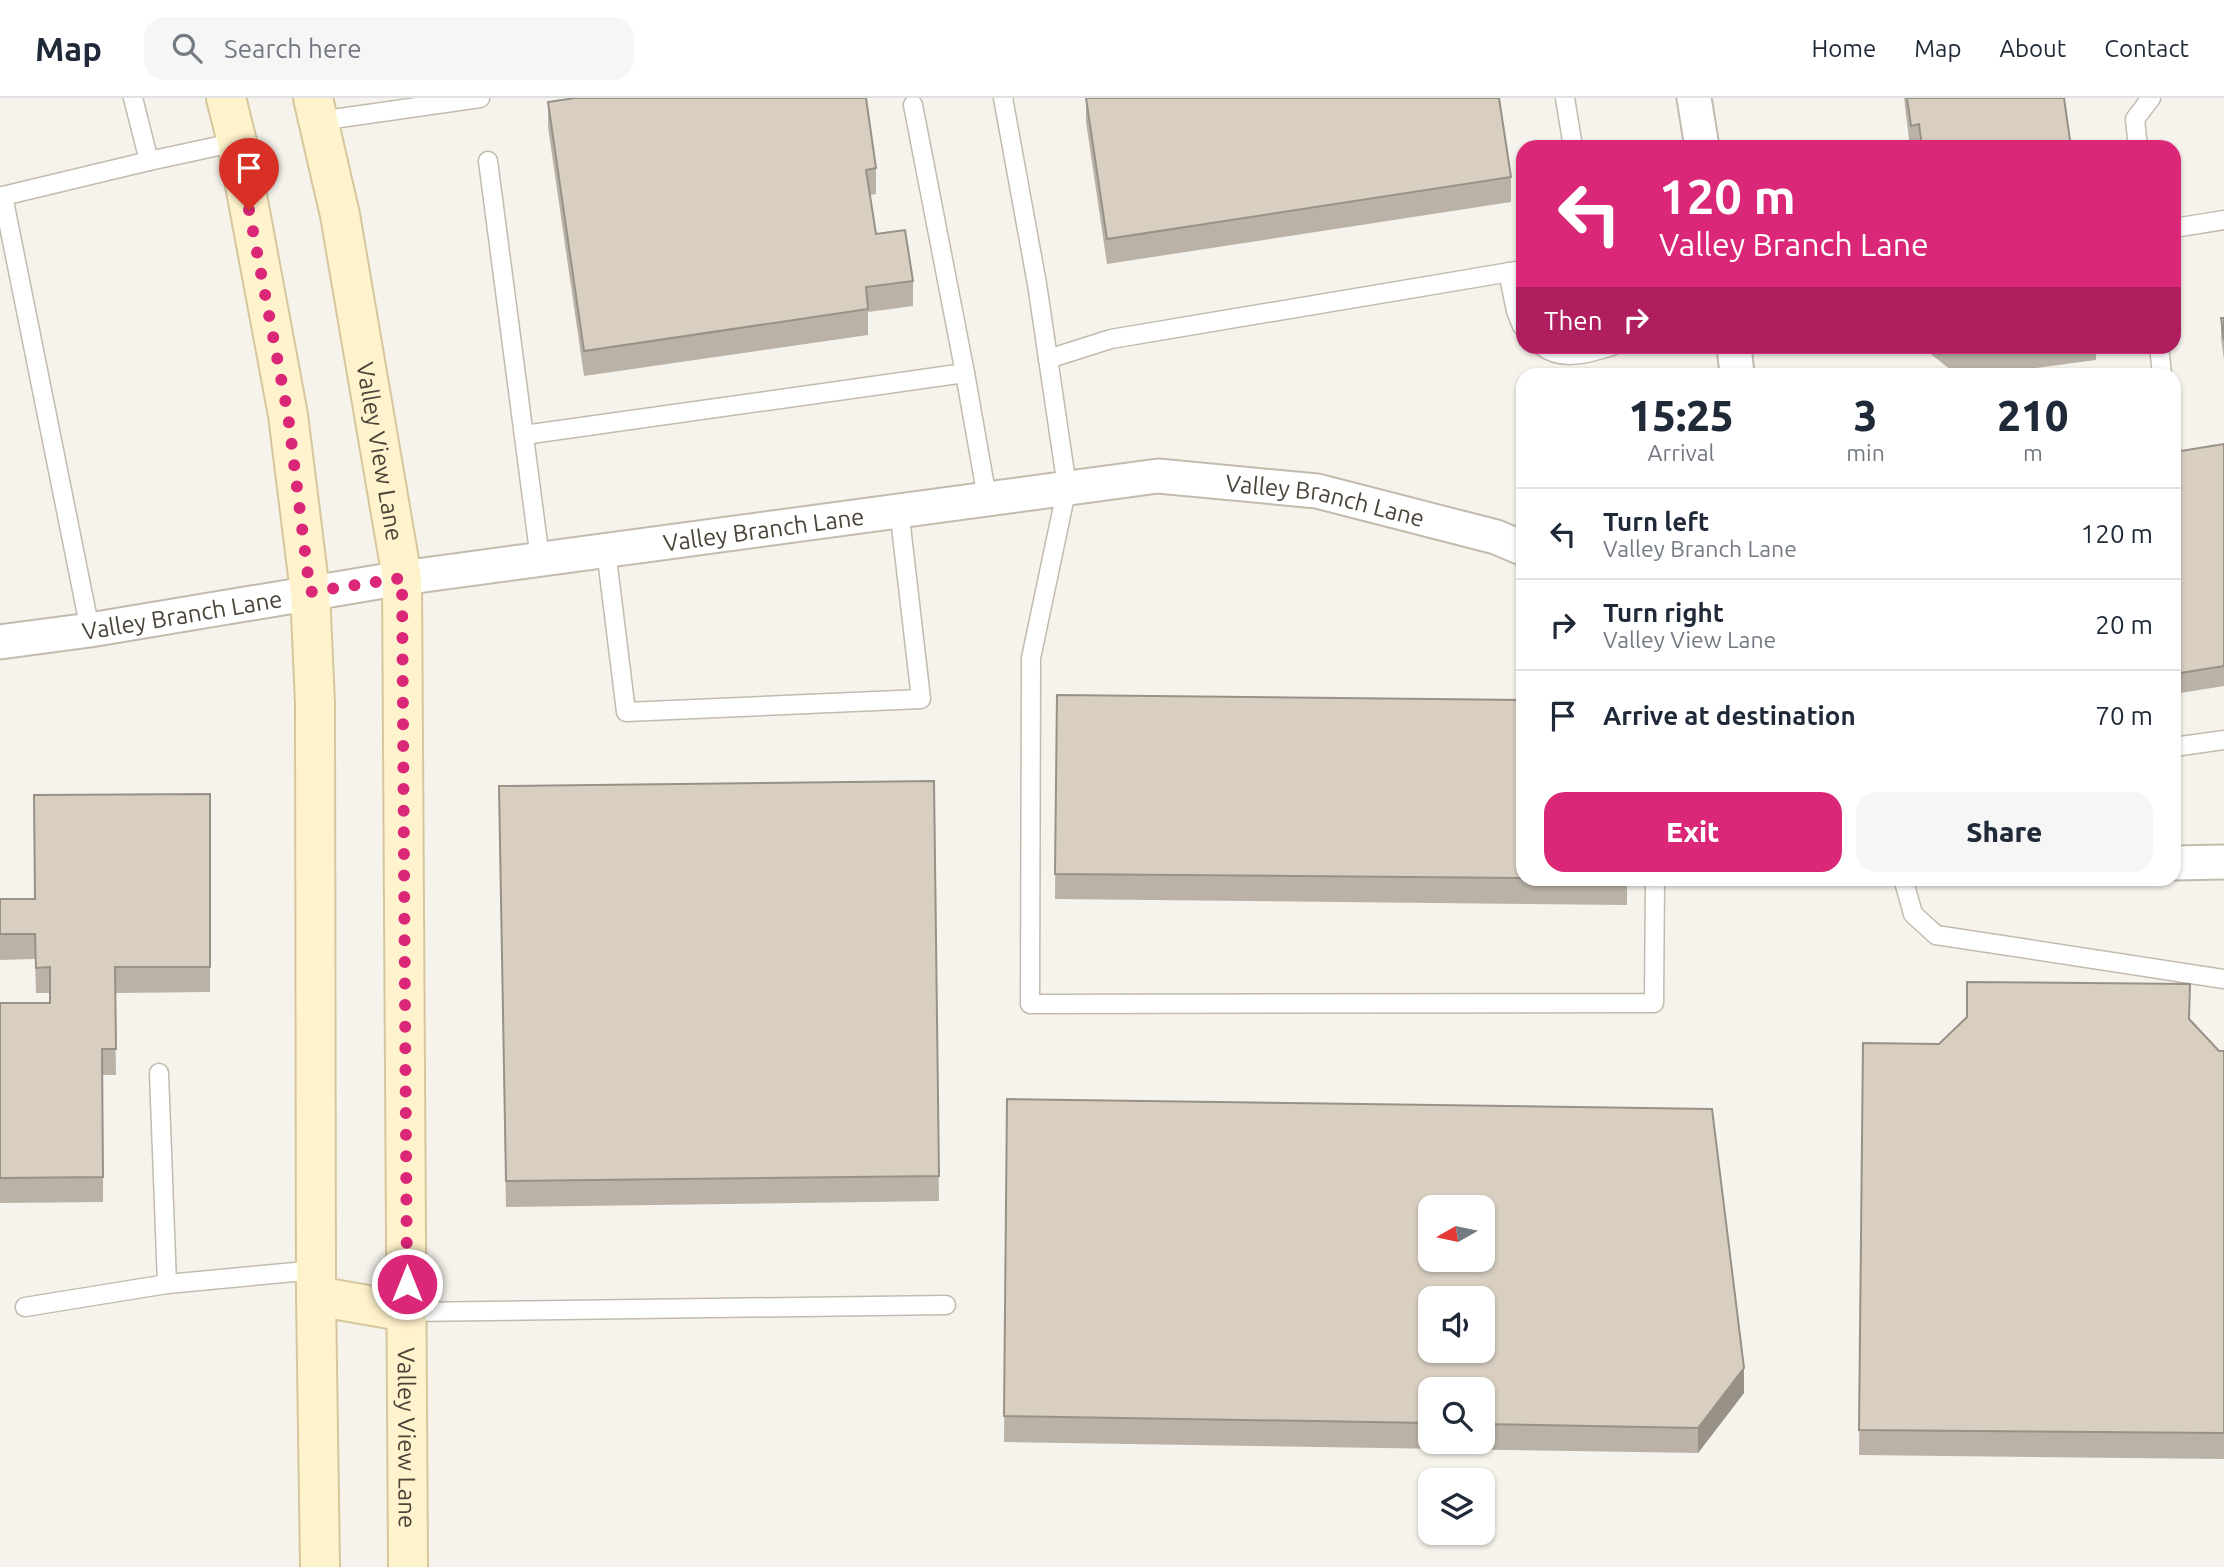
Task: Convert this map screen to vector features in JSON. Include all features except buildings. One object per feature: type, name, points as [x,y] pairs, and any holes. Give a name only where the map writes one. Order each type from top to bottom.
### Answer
[{"type":"main road","points":[[226,98],[237,142],[288,415],[310,592],[316,703],[316,1283],[320,1567]]},
{"type":"main road","name":"Valley View Lane","points":[[316,109],[340,215],[402,578],[408,1567]]},
{"type":"main road","points":[[316,1283],[407,1312]]},
{"type":"street","points":[[1694,98],[1701,140]]},
{"type":"street","name":"Valley Branch Lane","points":[[0,642],[90,630],[402,578],[1067,486],[1158,476],[1317,491],[1496,537],[1516,545]]},
{"type":"street","points":[[2181,863],[2224,862]]},
{"type":"lane","points":[[133,98],[149,161]]},
{"type":"lane","points":[[316,109],[480,98]]},
{"type":"lane","points":[[1003,98],[1067,486],[1031,658],[1030,1004],[1654,1003],[1654,886]]},
{"type":"lane","points":[[1565,98],[1572,140]]},
{"type":"lane","points":[[2137,140],[2135,120],[2151,98]]},
{"type":"lane","points":[[914,104],[987,498]]},
{"type":"lane","points":[[90,630],[1,197],[237,142]]},
{"type":"lane","points":[[488,161],[540,559]]},
{"type":"lane","points":[[2181,227],[2224,220]]},
{"type":"lane","points":[[1048,359],[1111,339],[1515,271],[1516,311]]},
{"type":"lane","points":[[1556,354],[1575,354]]},
{"type":"lane","points":[[524,435],[965,373]]},
{"type":"lane","points":[[606,550],[626,712],[921,699],[899,509]]},
{"type":"lane","points":[[2181,746],[2224,740]]},
{"type":"lane","points":[[1905,886],[1913,914],[1936,935],[2224,979]]},
{"type":"lane","points":[[159,1073],[167,1284]]},
{"type":"lane","points":[[25,1307],[167,1284],[316,1283]]},
{"type":"lane","points":[[407,1312],[946,1305]]},
{"type":"route","points":[[249,210],[288,415],[310,592],[402,578],[407,1284]]}]
